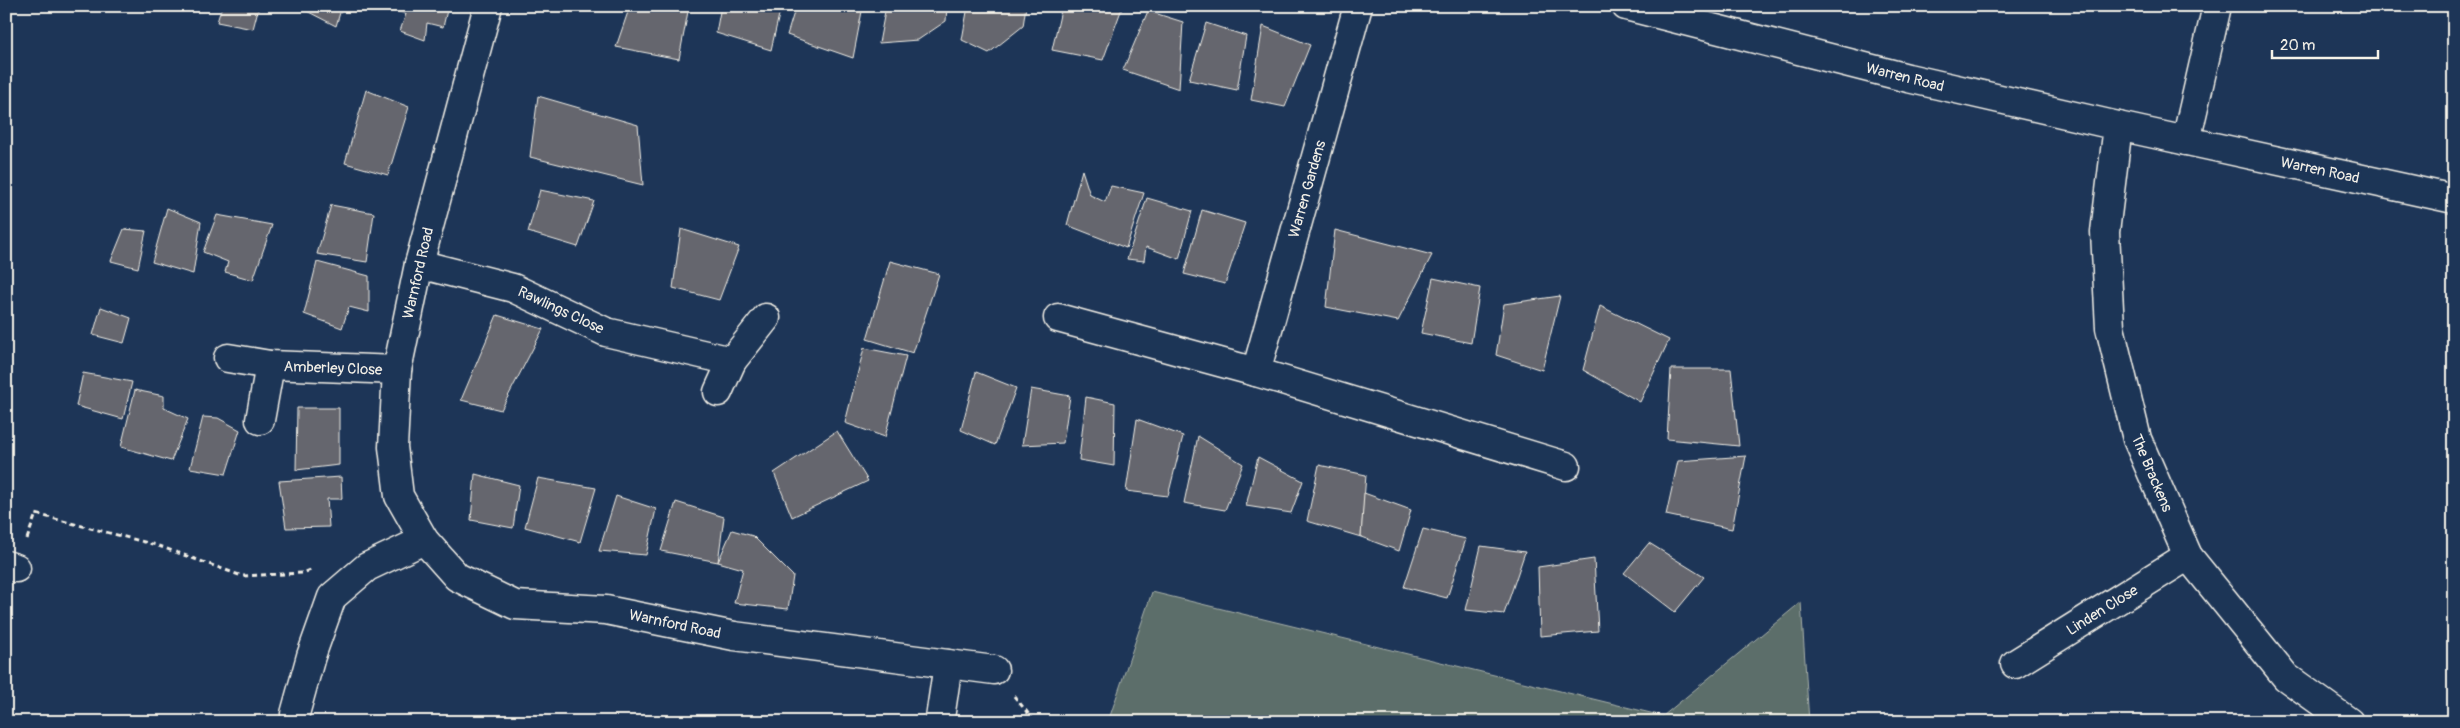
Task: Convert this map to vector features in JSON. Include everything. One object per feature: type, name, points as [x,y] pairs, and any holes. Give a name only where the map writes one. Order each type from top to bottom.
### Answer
[{"type":"street","name":"Warnford Road","points":[[488,6],[419,264],[397,370],[393,447],[399,496],[424,540],[457,577],[515,605],[606,610],[734,636],[994,670]]},
{"type":"street","name":"Warren Gardens","points":[[1256,372],[1358,6]]},
{"type":"street","name":"Warren Road","points":[[1626,6],[1908,78],[2454,199]]},
{"type":"street","points":[[2186,141],[2217,6]]},
{"type":"street","name":"The Brackens","points":[[2118,126],[2105,232],[2110,328],[2137,440],[2188,556],[2286,677],[2349,722]]},
{"type":"street","name":"Rawlings Close","points":[[419,264],[513,288],[606,332],[732,361]]},
{"type":"street","points":[[718,392],[732,361],[766,318]]},
{"type":"street","points":[[1058,318],[1256,372],[1566,466]]},
{"type":"street","name":"Amberley Close","points":[[228,358],[270,365],[397,370]]},
{"type":"street","name":"Amberley Close","points":[[260,420],[270,365]]},
{"type":"street","points":[[295,714],[311,656],[332,598],[367,567],[424,540]]},
{"type":"street","name":"Linden Close","points":[[2016,664],[2188,556]]},
{"type":"street","points":[[940,718],[948,664]]},
{"type":"path","points":[[11,567],[36,514],[156,546],[242,576],[303,573],[320,566]]},
{"type":"shaded area","points":[[1152,592],[1663,716],[1801,602],[1809,722],[1108,722]]},
{"type":"building","points":[[222,6],[259,6],[253,29],[217,22]]},
{"type":"building","points":[[297,6],[342,6],[336,26]]},
{"type":"building","points":[[378,6],[448,6],[443,27],[427,23],[425,40],[400,31],[406,14]]},
{"type":"building","points":[[630,6],[689,6],[679,59],[616,47]]},
{"type":"building","points":[[721,6],[781,6],[771,50],[716,33]]},
{"type":"building","points":[[796,6],[863,6],[853,58],[787,35]]},
{"type":"building","points":[[886,6],[947,6],[946,21],[918,40],[879,43]]},
{"type":"building","points":[[968,6],[1026,6],[1023,26],[989,53],[962,40]]},
{"type":"building","points":[[1062,6],[1122,8],[1103,60],[1052,50]]},
{"type":"building","points":[[1148,11],[1183,22],[1179,89],[1123,70]]},
{"type":"building","points":[[1206,23],[1246,36],[1237,90],[1189,80]]},
{"type":"building","points":[[1263,26],[1310,45],[1285,107],[1251,100]]},
{"type":"building","points":[[366,90],[409,107],[388,175],[345,163]]},
{"type":"building","points":[[538,96],[638,125],[643,185],[530,157]]},
{"type":"building","points":[[1082,170],[1090,195],[1105,202],[1111,186],[1144,193],[1126,248],[1067,225]]},
{"type":"building","points":[[540,190],[594,201],[578,247],[528,232]]},
{"type":"building","points":[[1147,198],[1192,211],[1179,259],[1146,247],[1144,261],[1127,259]]},
{"type":"building","points":[[331,205],[374,213],[367,262],[317,254]]},
{"type":"building","points":[[167,208],[201,222],[193,274],[152,262]]},
{"type":"building","points":[[1202,210],[1245,223],[1225,284],[1184,274]]},
{"type":"building","points":[[217,215],[272,225],[253,280],[225,272],[228,262],[203,252]]},
{"type":"building","points":[[124,229],[146,231],[138,268],[111,261]]},
{"type":"building","points":[[681,229],[739,247],[719,300],[673,288]]},
{"type":"building","points":[[1335,230],[1432,255],[1398,321],[1326,307]]},
{"type":"building","points":[[890,261],[939,274],[913,353],[867,339]]},
{"type":"building","points":[[317,262],[369,276],[369,312],[349,307],[342,328],[304,314]]},
{"type":"building","points":[[1433,278],[1480,288],[1471,343],[1421,333]]},
{"type":"building","points":[[1560,296],[1542,370],[1496,355],[1504,304]]},
{"type":"building","points":[[1600,306],[1669,340],[1640,402],[1583,370]]},
{"type":"building","points":[[101,307],[131,318],[124,343],[93,335]]},
{"type":"building","points":[[497,315],[543,329],[501,410],[461,400]]},
{"type":"building","points":[[864,348],[906,356],[885,437],[845,423]]},
{"type":"building","points":[[1671,369],[1731,369],[1739,446],[1667,439]]},
{"type":"building","points":[[976,372],[1016,388],[995,445],[961,430]]},
{"type":"building","points":[[83,373],[132,382],[123,419],[76,406]]},
{"type":"building","points":[[1031,389],[1070,396],[1063,443],[1022,445]]},
{"type":"building","points":[[135,390],[164,396],[164,408],[188,419],[171,461],[121,447]]},
{"type":"building","points":[[1086,397],[1115,403],[1114,466],[1079,460]]},
{"type":"building","points":[[297,408],[339,408],[339,465],[296,470]]},
{"type":"building","points":[[203,417],[218,418],[240,430],[226,474],[190,468]]},
{"type":"building","points":[[1137,419],[1183,436],[1168,496],[1126,491]]},
{"type":"building","points":[[837,431],[868,481],[792,517],[774,473]]},
{"type":"building","points":[[1198,436],[1243,464],[1225,510],[1184,503]]},
{"type":"building","points":[[1746,456],[1732,529],[1666,515],[1678,461]]},
{"type":"building","points":[[1258,457],[1303,481],[1291,513],[1246,506]]},
{"type":"building","points":[[1319,465],[1366,475],[1361,537],[1307,521]]},
{"type":"building","points":[[475,474],[519,485],[513,528],[471,520]]},
{"type":"building","points":[[341,477],[342,499],[327,499],[329,527],[286,528],[279,481]]},
{"type":"building","points":[[538,478],[596,488],[580,542],[525,527]]},
{"type":"building","points":[[1364,493],[1411,510],[1399,551],[1361,537]]},
{"type":"building","points":[[616,496],[656,509],[646,555],[599,551]]},
{"type":"building","points":[[676,502],[724,517],[718,562],[661,551]]},
{"type":"building","points":[[1423,529],[1466,539],[1447,598],[1404,587]]},
{"type":"building","points":[[732,530],[753,536],[793,576],[788,609],[734,603],[743,569],[718,562]]},
{"type":"building","points":[[1649,543],[1704,577],[1675,612],[1624,573]]},
{"type":"building","points":[[1481,546],[1525,552],[1504,614],[1466,610]]},
{"type":"building","points":[[1594,559],[1598,631],[1540,636],[1538,567]]}]
